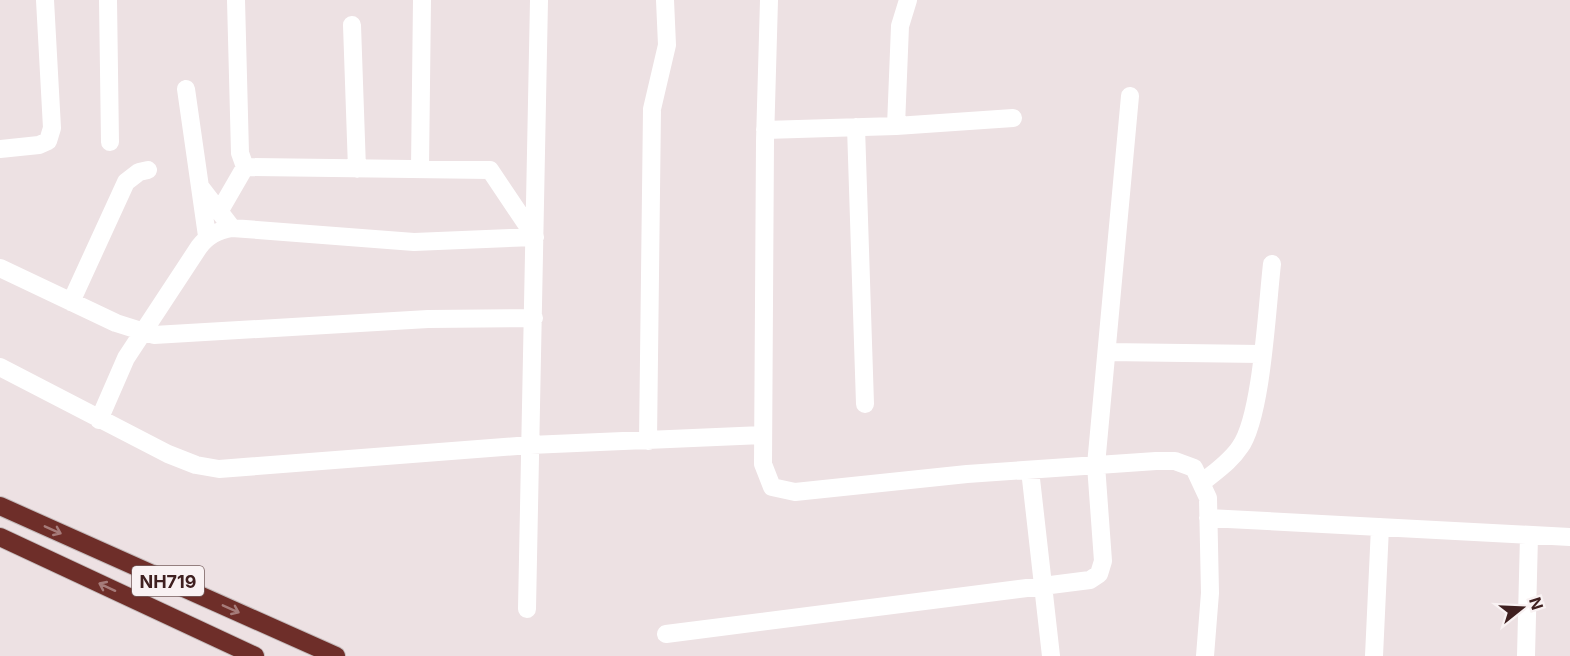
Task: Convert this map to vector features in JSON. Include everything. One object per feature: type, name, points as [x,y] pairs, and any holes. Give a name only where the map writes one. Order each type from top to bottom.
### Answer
[{"type":"highway","name":"NH719","points":[[0,506],[336,656]]},
{"type":"highway","name":"NH719","points":[[0,537],[255,656]]},
{"type":"street","points":[[0,149],[39,145],[48,141],[52,128],[45,0]]},
{"type":"street","points":[[108,0],[110,142]]},
{"type":"street","points":[[219,212],[245,167],[240,153],[237,0]]},
{"type":"street","points":[[420,168],[422,0]]},
{"type":"street","points":[[527,609],[539,0]]},
{"type":"street","points":[[648,441],[652,109],[667,45],[666,0]]},
{"type":"street","points":[[770,0],[765,130],[763,464],[772,487],[781,491],[795,492],[1030,470],[1175,461],[1194,468],[1203,482],[1208,498],[1210,593],[1204,656]]},
{"type":"street","points":[[896,126],[900,26],[908,0]]},
{"type":"street","points":[[352,25],[357,169]]},
{"type":"street","points":[[186,89],[207,236]]},
{"type":"street","points":[[666,634],[1090,580],[1099,574],[1103,561],[1096,465],[1130,96]]},
{"type":"street","points":[[765,130],[896,126],[1013,118]]},
{"type":"street","points":[[856,127],[865,404]]},
{"type":"street","points":[[245,167],[490,170],[535,237]]},
{"type":"street","points":[[71,302],[126,182],[139,172],[148,170]]},
{"type":"street","points":[[199,185],[232,228]]},
{"type":"street","points":[[99,420],[126,358],[145,333],[207,236],[232,228],[414,242],[535,237]]},
{"type":"street","points":[[1203,482],[1227,462],[1249,432],[1272,264]]},
{"type":"street","points":[[0,268],[116,323],[154,335],[192,335],[418,319],[534,318]]},
{"type":"street","points":[[1107,352],[1261,354]]},
{"type":"street","points":[[0,367],[168,454],[196,465],[219,469],[530,446],[763,435]]},
{"type":"street","points":[[1030,470],[1051,656]]},
{"type":"street","points":[[1208,518],[1570,537]]},
{"type":"street","points":[[1374,656],[1380,528]]},
{"type":"street","points":[[1526,656],[1529,536]]}]
